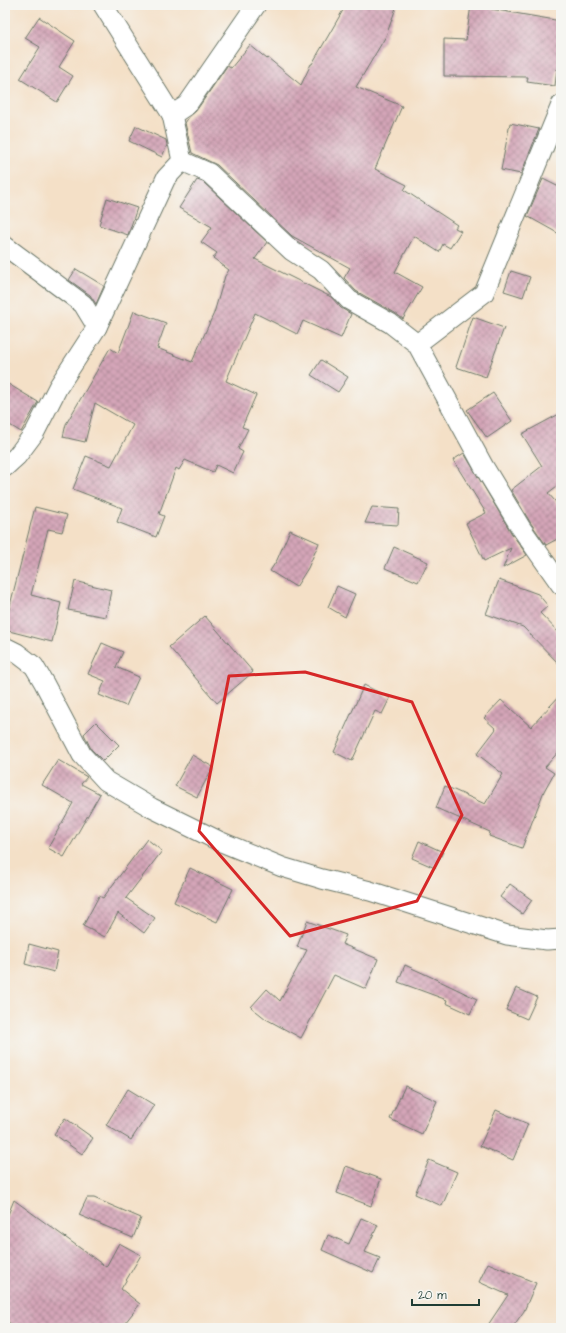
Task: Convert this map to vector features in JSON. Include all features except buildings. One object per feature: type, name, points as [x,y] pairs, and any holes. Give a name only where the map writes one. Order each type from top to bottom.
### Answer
[{"type":"street","points":[[103,5],[172,115],[182,161]]},
{"type":"street","points":[[172,115],[187,105],[256,5]]},
{"type":"street","points":[[416,344],[484,293],[561,104]]},
{"type":"street","points":[[182,161],[209,173],[292,251],[321,270],[349,300],[390,323],[416,344],[484,467],[522,528],[561,585]]},
{"type":"street","points":[[5,466],[17,456],[35,432],[58,387],[97,327],[166,178],[182,161]]},
{"type":"street","points":[[5,246],[83,304],[97,327]]},
{"type":"street","points":[[5,647],[17,653],[34,666],[82,755],[106,781],[152,808],[219,842],[282,867],[370,891],[507,935],[547,940],[561,940]]},
{"type":"highlighted area","points":[[305,672],[412,702],[462,815],[417,901],[290,936],[199,831],[229,676]]}]
